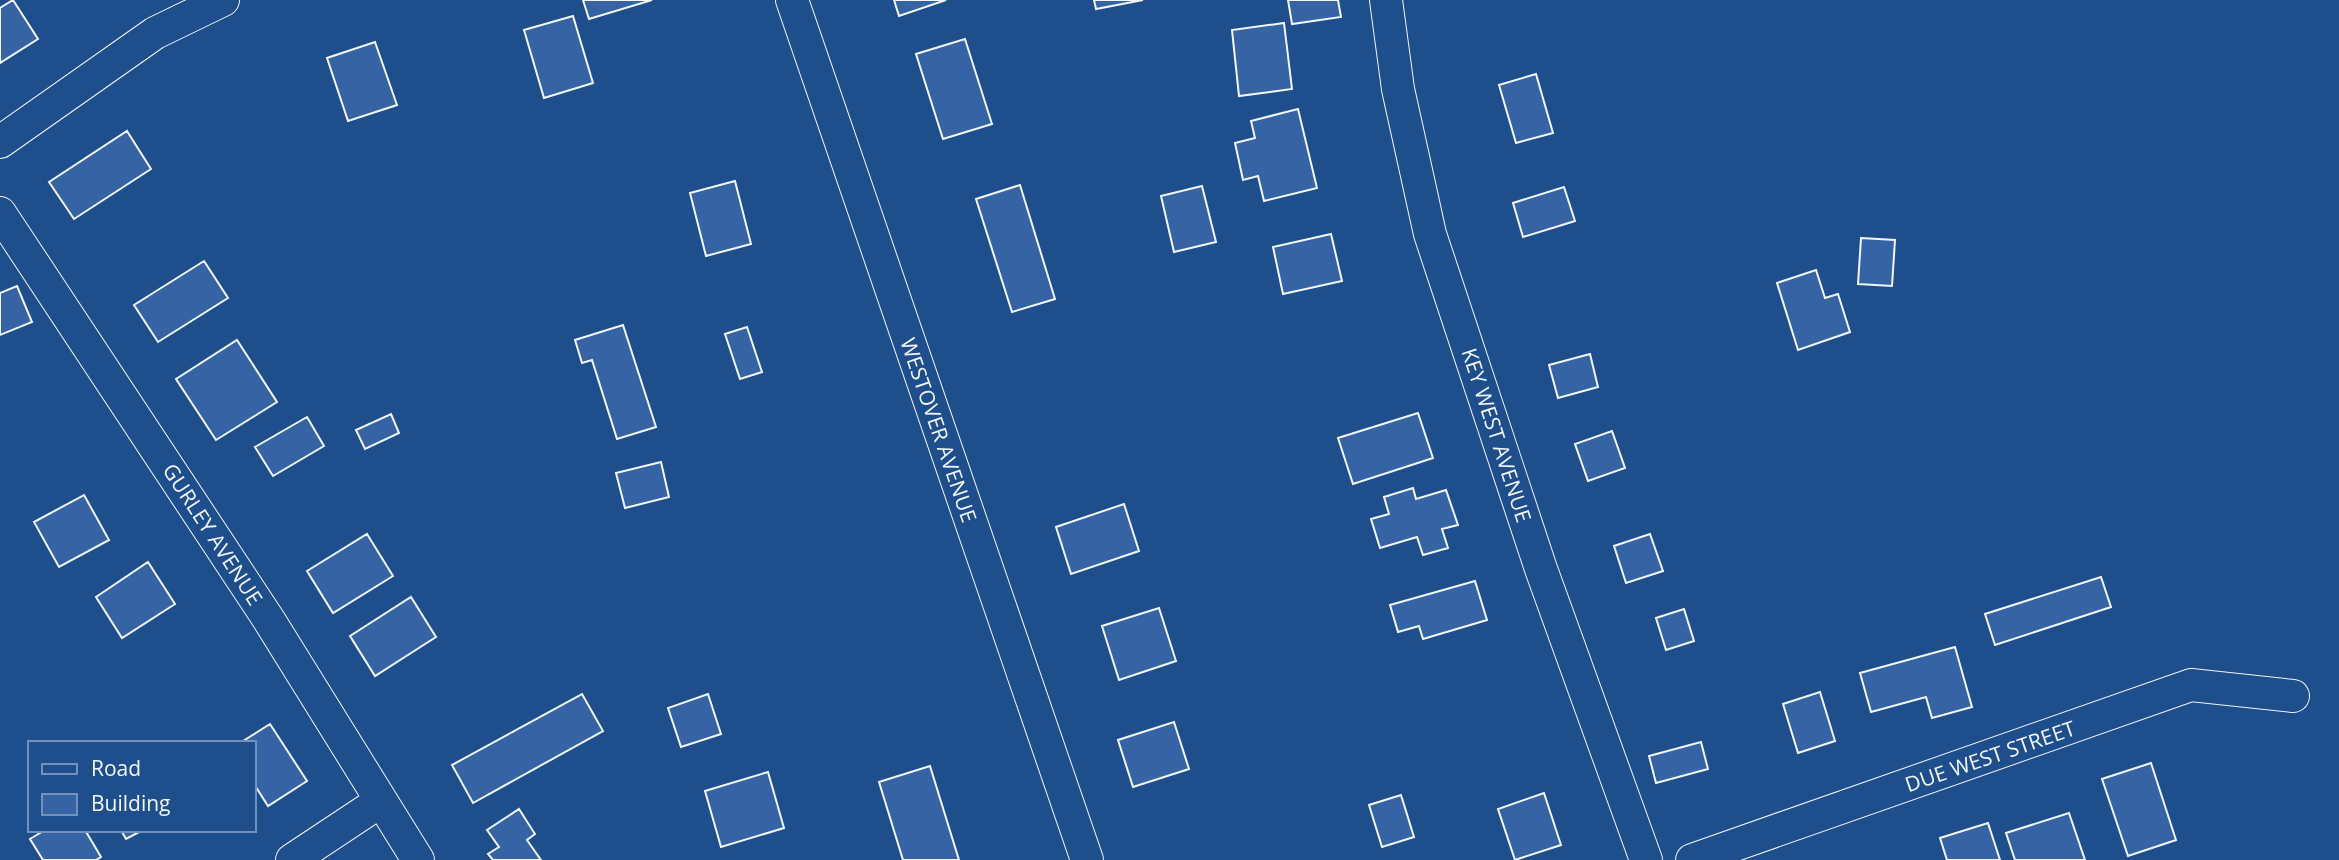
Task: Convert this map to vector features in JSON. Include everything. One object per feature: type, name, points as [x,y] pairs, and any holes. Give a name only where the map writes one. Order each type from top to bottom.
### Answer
[{"type":"street","points":[[0,142],[155,33],[223,0]]},
{"type":"street","name":"WESTOVER AVENUE","points":[[792,0],[1087,860]]},
{"type":"street","name":"KEY WEST AVENUE","points":[[1386,0],[1398,89],[1430,234],[1541,569],[1646,860]]},
{"type":"street","name":"GURLEY AVENUE","points":[[0,213],[258,602],[418,860]]},
{"type":"street","name":"DUE WEST STREET","points":[[1692,860],[2191,685],[2293,696]]},
{"type":"street","points":[[292,860],[382,801]]},
{"type":"building","points":[[13,0],[38,39],[0,63],[0,8]]},
{"type":"building","points":[[583,0],[652,0],[589,19]]},
{"type":"building","points":[[894,0],[946,0],[899,16]]},
{"type":"building","points":[[1094,0],[1143,0],[1096,9]]},
{"type":"building","points":[[1288,0],[1338,0],[1341,17],[1292,24]]},
{"type":"building","points":[[573,16],[593,83],[544,98],[524,30]]},
{"type":"building","points":[[1284,23],[1292,89],[1239,96],[1232,30]]},
{"type":"building","points":[[965,39],[992,124],[943,139],[916,54]]},
{"type":"building","points":[[375,42],[397,105],[348,121],[327,58]]},
{"type":"building","points":[[1536,74],[1553,133],[1516,143],[1499,85]]},
{"type":"building","points":[[1298,109],[1317,188],[1264,201],[1258,176],[1243,180],[1235,143],[1255,138],[1251,121]]},
{"type":"building","points":[[127,131],[151,169],[74,219],[49,182]]},
{"type":"building","points":[[735,181],[751,244],[706,256],[690,193]]},
{"type":"building","points":[[1020,185],[1055,299],[1012,312],[976,199]]},
{"type":"building","points":[[1202,186],[1216,242],[1174,252],[1161,196]]},
{"type":"building","points":[[1564,187],[1575,221],[1523,237],[1513,203]]},
{"type":"building","points":[[1331,234],[1342,281],[1283,294],[1273,247]]},
{"type":"building","points":[[1861,238],[1895,240],[1892,286],[1858,284]]},
{"type":"building","points":[[204,261],[228,298],[158,342],[134,305]]},
{"type":"building","points":[[1816,270],[1825,298],[1838,294],[1850,332],[1798,350],[1777,283]]},
{"type":"building","points":[[17,286],[32,322],[0,335],[0,293]]},
{"type":"building","points":[[623,325],[656,427],[617,439],[592,360],[582,363],[575,340]]},
{"type":"building","points":[[747,327],[762,372],[740,379],[725,334]]},
{"type":"building","points":[[237,340],[277,402],[216,440],[176,379]]},
{"type":"building","points":[[1590,354],[1598,387],[1558,398],[1549,365]]},
{"type":"building","points":[[1418,413],[1433,458],[1353,484],[1338,438]]},
{"type":"building","points":[[391,414],[399,433],[365,449],[356,430]]},
{"type":"building","points":[[307,417],[324,446],[273,476],[255,447]]},
{"type":"building","points":[[1612,431],[1625,468],[1588,481],[1575,444]]},
{"type":"building","points":[[661,462],[669,497],[625,508],[616,473]]},
{"type":"building","points":[[1413,488],[1416,499],[1446,490],[1458,525],[1442,529],[1448,548],[1423,555],[1417,537],[1380,548],[1371,519],[1389,514],[1384,497]]},
{"type":"building","points":[[84,495],[109,540],[59,567],[34,522]]},
{"type":"building","points":[[1124,504],[1139,551],[1071,574],[1056,527]]},
{"type":"building","points":[[367,534],[393,576],[333,613],[307,571]]},
{"type":"building","points":[[1650,534],[1663,571],[1626,583],[1614,546]]},
{"type":"building","points":[[148,562],[175,604],[122,638],[96,597]]},
{"type":"building","points":[[2101,577],[2111,607],[1995,645],[1985,614]]},
{"type":"building","points":[[1475,581],[1487,620],[1423,639],[1419,626],[1398,632],[1390,605]]},
{"type":"building","points":[[411,597],[436,637],[375,676],[350,636]]},
{"type":"building","points":[[1159,608],[1176,661],[1119,680],[1102,626]]},
{"type":"building","points":[[1684,609],[1694,641],[1666,650],[1656,618]]},
{"type":"building","points":[[1955,647],[1972,707],[1932,718],[1926,697],[1871,712],[1860,673]]},
{"type":"building","points":[[1820,692],[1835,741],[1798,753],[1783,704]]},
{"type":"building","points":[[582,694],[603,731],[473,803],[452,765]]},
{"type":"building","points":[[708,694],[721,734],[681,747],[668,708]]},
{"type":"building","points":[[1174,722],[1189,769],[1133,787],[1118,740]]},
{"type":"building","points":[[270,724],[307,781],[268,806],[256,787],[256,741],[243,741]]},
{"type":"building","points":[[1701,742],[1708,769],[1656,783],[1649,756]]},
{"type":"building","points":[[2151,763],[2176,840],[2128,856],[2102,779]]},
{"type":"building","points":[[930,766],[959,860],[903,860],[879,782]]},
{"type":"building","points":[[768,772],[784,828],[721,847],[705,791]]},
{"type":"building","points":[[1544,793],[1561,845],[1515,860],[1498,809]]},
{"type":"building","points":[[1401,795],[1414,837],[1382,847],[1369,805]]},
{"type":"building","points":[[519,809],[535,834],[527,840],[541,860],[493,860],[488,854],[499,847],[487,830]]},
{"type":"building","points":[[2069,813],[2085,860],[2015,860],[2006,833]]},
{"type":"building","points":[[1988,823],[2000,860],[1947,860],[1940,838]]},
{"type":"building","points":[[42,832],[86,832],[101,857],[96,860],[43,860],[30,839]]},
{"type":"building","points":[[122,832],[139,832],[126,839]]}]
